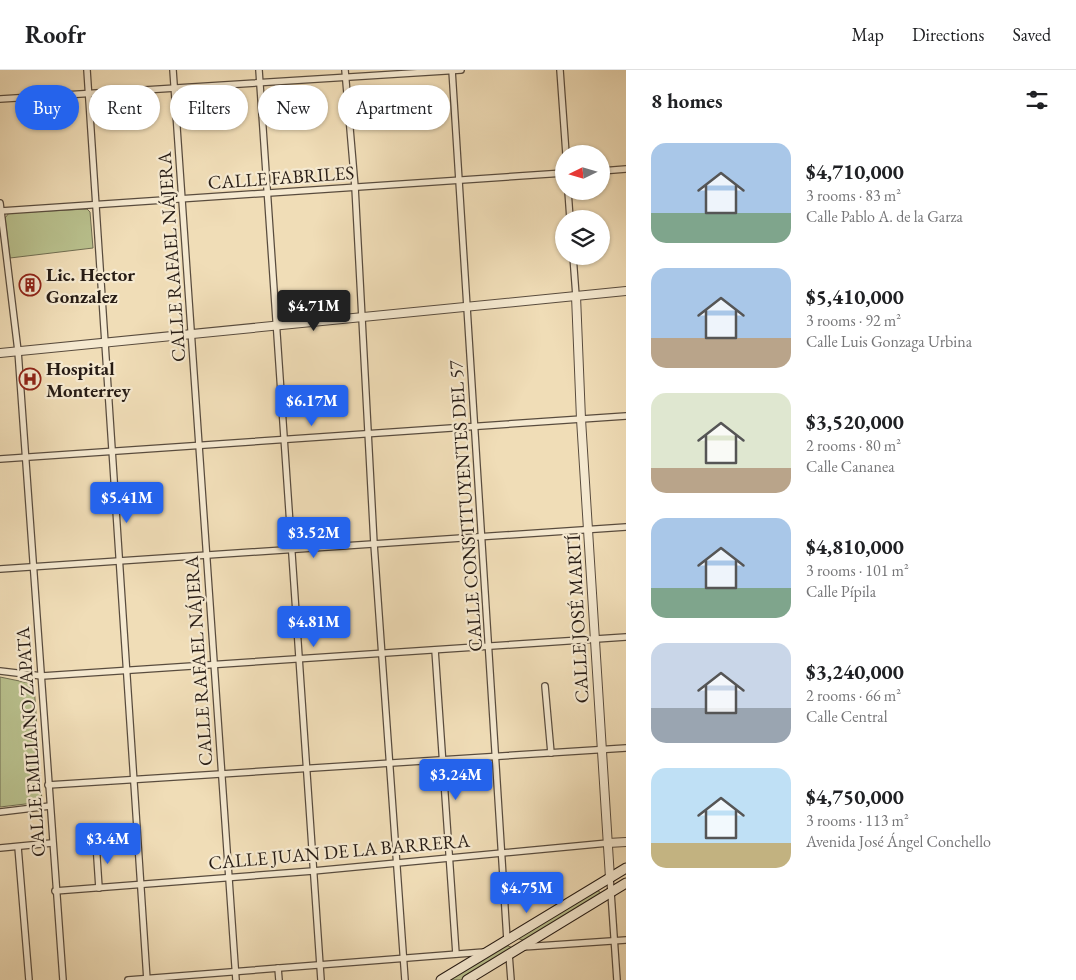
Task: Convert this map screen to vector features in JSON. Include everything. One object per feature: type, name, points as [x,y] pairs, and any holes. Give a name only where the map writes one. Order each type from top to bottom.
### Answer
[{"type":"main road","points":[[441,980],[626,868]]},
{"type":"main road","points":[[467,980],[626,883]]},
{"type":"main road","points":[[507,940],[521,947]]},
{"type":"street","points":[[87,70],[147,979]]},
{"type":"street","name":"CALLE RAFAEL NÁJERA","points":[[173,70],[174,85]]},
{"type":"street","points":[[260,70],[275,325],[321,980]]},
{"type":"street","points":[[345,70],[355,187],[374,544],[405,980]]},
{"type":"street","name":"CALLE CONSTITUYENTES DEL 57","points":[[452,70],[507,940]]},
{"type":"street","points":[[226,85],[461,70]]},
{"type":"street","points":[[560,70],[565,145]]},
{"type":"street","points":[[0,100],[170,88]]},
{"type":"street","name":"CALLE RAFAEL NÁJERA","points":[[177,130],[220,775],[236,980]]},
{"type":"street","points":[[610,170],[626,169]]},
{"type":"street","name":"CALLE FABRILES","points":[[1,211],[555,174]]},
{"type":"street","name":"CALLE EMILIANO ZAPATA","points":[[0,203],[3,249],[18,351],[42,676],[55,892],[63,980]]},
{"type":"street","name":"CALLE JOSÉ MARTÍ","points":[[574,265],[594,639],[617,980]]},
{"type":"street","points":[[0,353],[626,291]]},
{"type":"street","points":[[0,459],[626,416]]},
{"type":"street","points":[[0,569],[626,527]]},
{"type":"street","points":[[0,672],[42,676],[626,637]]},
{"type":"street","points":[[435,650],[456,954]]},
{"type":"street","points":[[545,686],[551,753]]},
{"type":"street","points":[[48,785],[626,748]]},
{"type":"street","points":[[0,812],[50,806]]},
{"type":"street","name":"CALLE JUAN DE LA BARRERA","points":[[55,892],[142,886],[626,842]]},
{"type":"street","points":[[0,848],[52,843]]},
{"type":"street","points":[[96,843],[99,888]]},
{"type":"street","points":[[18,846],[29,980]]},
{"type":"street","points":[[521,947],[626,940]]},
{"type":"street","points":[[128,980],[488,951]]},
{"type":"street","points":[[509,954],[511,980]]},
{"type":"street","points":[[278,968],[279,980]]},
{"type":"green space","points":[[87,209],[90,212],[93,248],[10,258],[5,218],[9,213]]},
{"type":"green space","points":[[0,677],[34,684],[42,802],[0,807]]},
{"type":"green space","points":[[597,890],[601,893],[525,941],[517,938]]},
{"type":"green space","points":[[506,945],[513,948],[461,980],[449,980]]},
{"type":"place","name":"Lic. Hector Gonzalez","points":[[30,285]]},
{"type":"place","name":"Hospital Monterrey","points":[[30,379]]}]
